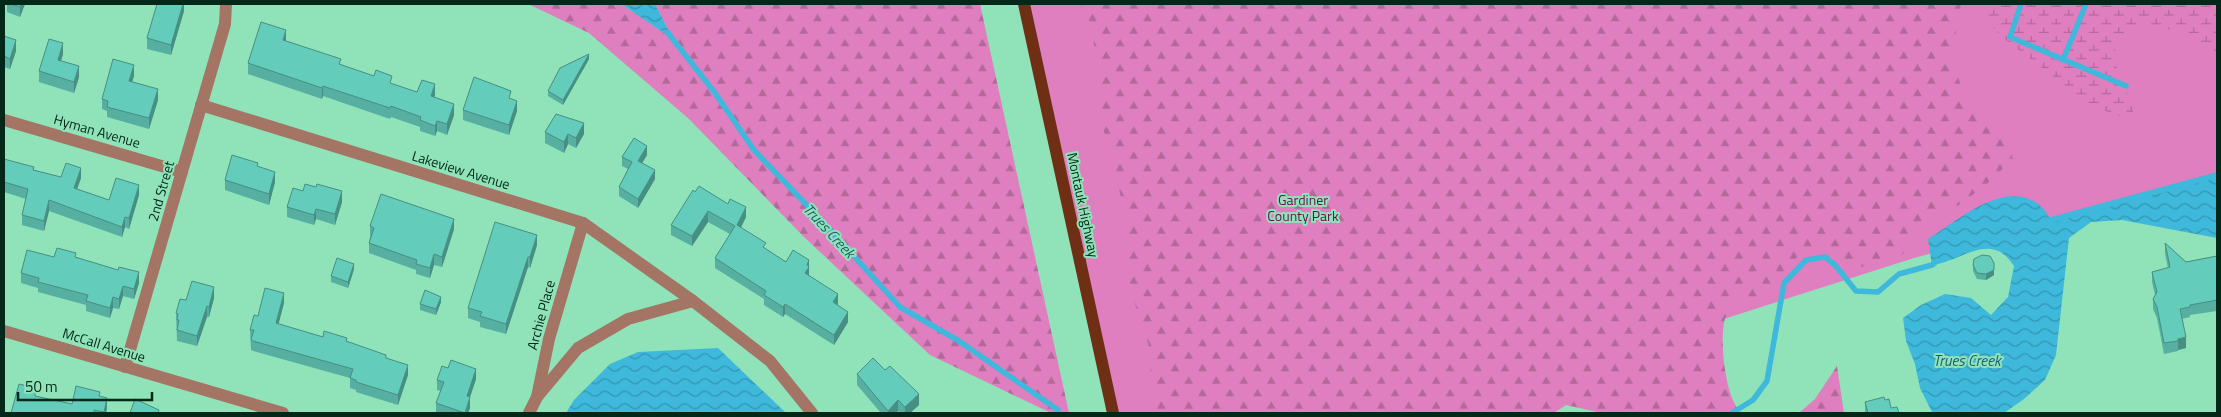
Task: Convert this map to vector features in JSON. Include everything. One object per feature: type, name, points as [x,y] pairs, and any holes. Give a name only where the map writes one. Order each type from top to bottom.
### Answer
[{"type":"main road","name":"Montauk Highway","points":[[1024,4],[1113,413]]},
{"type":"street","name":"2nd Street","points":[[125,367],[225,24],[226,4]]},
{"type":"street","name":"Lakeview Avenue","points":[[201,105],[583,224],[693,301],[770,361],[812,413]]},
{"type":"street","name":"Hyman Avenue","points":[[4,120],[182,172]]},
{"type":"street","name":"Archie Place","points":[[529,413],[537,397],[549,339],[583,224]]},
{"type":"street","points":[[537,397],[578,348],[628,319],[693,301]]},
{"type":"street","name":"McCall Avenue","points":[[4,331],[283,413]]},
{"type":"green space","points":[[528,4],[621,4],[672,38],[655,4],[980,4],[1069,413],[1051,413],[930,355],[804,237],[689,119],[589,33]]},
{"type":"green space","name":"Gardiner County Park","points":[[1024,4],[2217,4],[2217,175],[1914,258],[1430,413],[1113,413]]},
{"type":"green space","name":"Gardiner County Park","points":[[1080,4],[1961,4],[1955,38],[1955,62],[1961,85],[1966,95],[1998,127],[2008,144],[2013,159],[1988,183],[1959,205],[1938,214],[1902,255],[1881,264],[1853,268],[1845,260],[1821,248],[1799,255],[1759,298],[1738,299],[1726,316],[1723,328],[1723,354],[1731,396],[1742,413],[1602,413],[1566,405],[1554,413],[1154,413],[1148,343],[1131,292],[1122,201],[1103,128],[1092,26]]},
{"type":"green space","points":[[1987,4],[2217,4],[2217,54],[2181,34],[2151,25],[2142,26],[2127,35],[2115,48],[2116,65],[2132,106],[2135,122],[2092,106],[2003,38],[1987,21]]},
{"type":"green space","points":[[1837,366],[1844,413],[1799,413],[1815,399]]},
{"type":"water","points":[[621,4],[655,4],[673,39]]},
{"type":"water","name":"Trues Creek","points":[[2217,175],[2217,238],[2122,220],[2091,222],[2069,238],[2056,355],[2045,380],[2024,399],[2004,413],[1932,412],[1920,388],[1915,364],[1906,341],[1903,318],[1921,305],[1945,294],[1971,298],[1991,315],[2008,297],[2014,266],[2005,255],[1996,250],[1986,249],[1976,250],[1932,265],[1928,239],[1980,206],[2009,196],[2023,197],[2037,203],[2052,221]]},
{"type":"water","points":[[718,348],[786,413],[566,413],[574,400],[610,364],[638,352]]},
{"type":"building","points":[[157,4],[183,4],[171,45],[147,38]]},
{"type":"building","points":[[261,22],[286,30],[283,40],[341,59],[339,64],[374,76],[376,70],[392,76],[390,83],[417,92],[422,80],[435,84],[431,96],[454,104],[447,124],[437,121],[435,126],[420,120],[421,117],[391,106],[390,108],[323,86],[322,88],[248,63]]},
{"type":"building","points":[[4,36],[16,40],[10,59],[4,56]]},
{"type":"building","points":[[49,39],[63,43],[58,60],[79,66],[74,82],[39,71]]},
{"type":"building","points":[[589,54],[563,100],[548,91],[560,68]]},
{"type":"building","points":[[113,59],[134,65],[129,81],[158,89],[149,118],[107,107],[108,101],[102,99]]},
{"type":"building","points":[[474,77],[511,91],[509,98],[517,101],[509,125],[463,110]]},
{"type":"building","points":[[556,114],[584,123],[576,138],[568,134],[564,142],[545,132]]},
{"type":"building","points":[[634,138],[647,146],[638,161],[655,170],[638,199],[619,187],[632,162],[622,157]]},
{"type":"building","points":[[232,155],[258,163],[257,166],[275,172],[269,194],[225,180]]},
{"type":"building","points":[[4,159],[34,167],[33,170],[61,177],[66,163],[81,168],[74,188],[109,200],[116,178],[139,185],[129,218],[125,217],[122,227],[49,200],[44,221],[22,215],[28,189],[4,182]]},
{"type":"building","points":[[305,184],[316,187],[317,184],[342,191],[335,214],[316,209],[314,215],[287,207],[293,188],[303,191]]},
{"type":"building","points":[[699,186],[728,204],[730,199],[746,207],[737,225],[766,243],[763,247],[786,262],[793,250],[809,260],[807,265],[809,267],[805,273],[838,294],[833,302],[848,312],[834,335],[785,304],[783,307],[764,295],[766,291],[715,258],[735,226],[708,211],[692,236],[671,225],[693,190],[695,192]]},
{"type":"building","points":[[381,194],[454,219],[442,257],[434,254],[430,268],[416,264],[417,260],[369,243],[374,228],[370,226]]},
{"type":"building","points":[[495,222],[537,235],[506,324],[480,316],[482,312],[468,308]]},
{"type":"building","points":[[2165,243],[2186,262],[2217,256],[2217,300],[2190,305],[2190,307],[2180,309],[2186,337],[2178,339],[2178,341],[2164,343],[2157,307],[2153,299],[2157,292],[2152,272],[2170,267]]},
{"type":"building","points":[[57,248],[76,253],[75,257],[118,270],[119,267],[139,272],[134,289],[123,286],[119,299],[113,297],[110,308],[86,301],[88,295],[38,282],[39,278],[21,273],[27,250],[54,257]]},
{"type":"building","points":[[1982,255],[1990,256],[1994,263],[1994,270],[1986,274],[1977,273],[1973,265],[1974,259]]},
{"type":"building","points":[[337,258],[354,264],[348,282],[331,276]]},
{"type":"building","points":[[192,281],[214,287],[209,307],[207,306],[197,336],[177,330],[179,320],[177,320],[178,314],[176,313],[180,299],[186,300]]},
{"type":"building","points":[[265,288],[284,293],[276,323],[323,337],[324,331],[347,338],[346,341],[408,365],[398,395],[356,382],[356,380],[350,378],[353,369],[253,341],[251,339],[254,330],[250,330],[254,315],[258,316]]},
{"type":"building","points":[[425,290],[441,297],[436,309],[420,304]]},
{"type":"building","points":[[873,358],[885,370],[890,366],[919,394],[905,407],[898,400],[888,411],[857,374]]},
{"type":"building","points":[[451,360],[476,369],[467,396],[470,397],[465,413],[436,403],[444,382],[437,380],[442,366],[448,368]]},
{"type":"building","points":[[19,384],[36,388],[35,396],[72,404],[76,386],[100,392],[99,396],[107,398],[104,412],[94,410],[94,413],[11,413]]},
{"type":"building","points":[[1884,397],[1885,400],[1889,399],[1891,408],[1897,407],[1899,413],[1868,413],[1865,402]]},
{"type":"building","points":[[135,399],[159,410],[158,413],[130,413]]},
{"type":"waterway","points":[[2021,4],[2010,37],[2126,86]]},
{"type":"waterway","points":[[2063,60],[2086,4]]},
{"type":"waterway","name":"Trues Creek","points":[[668,33],[715,93],[754,150],[900,307],[959,341],[1058,410]]},
{"type":"waterway","name":"Trues Creek","points":[[2047,221],[2217,175]]},
{"type":"waterway","name":"Trues Creek","points":[[1732,413],[1753,400],[1767,381],[1784,283],[1806,260],[1825,257],[1835,265],[1856,291],[1878,292],[1899,274],[1932,265],[1937,261]]}]
